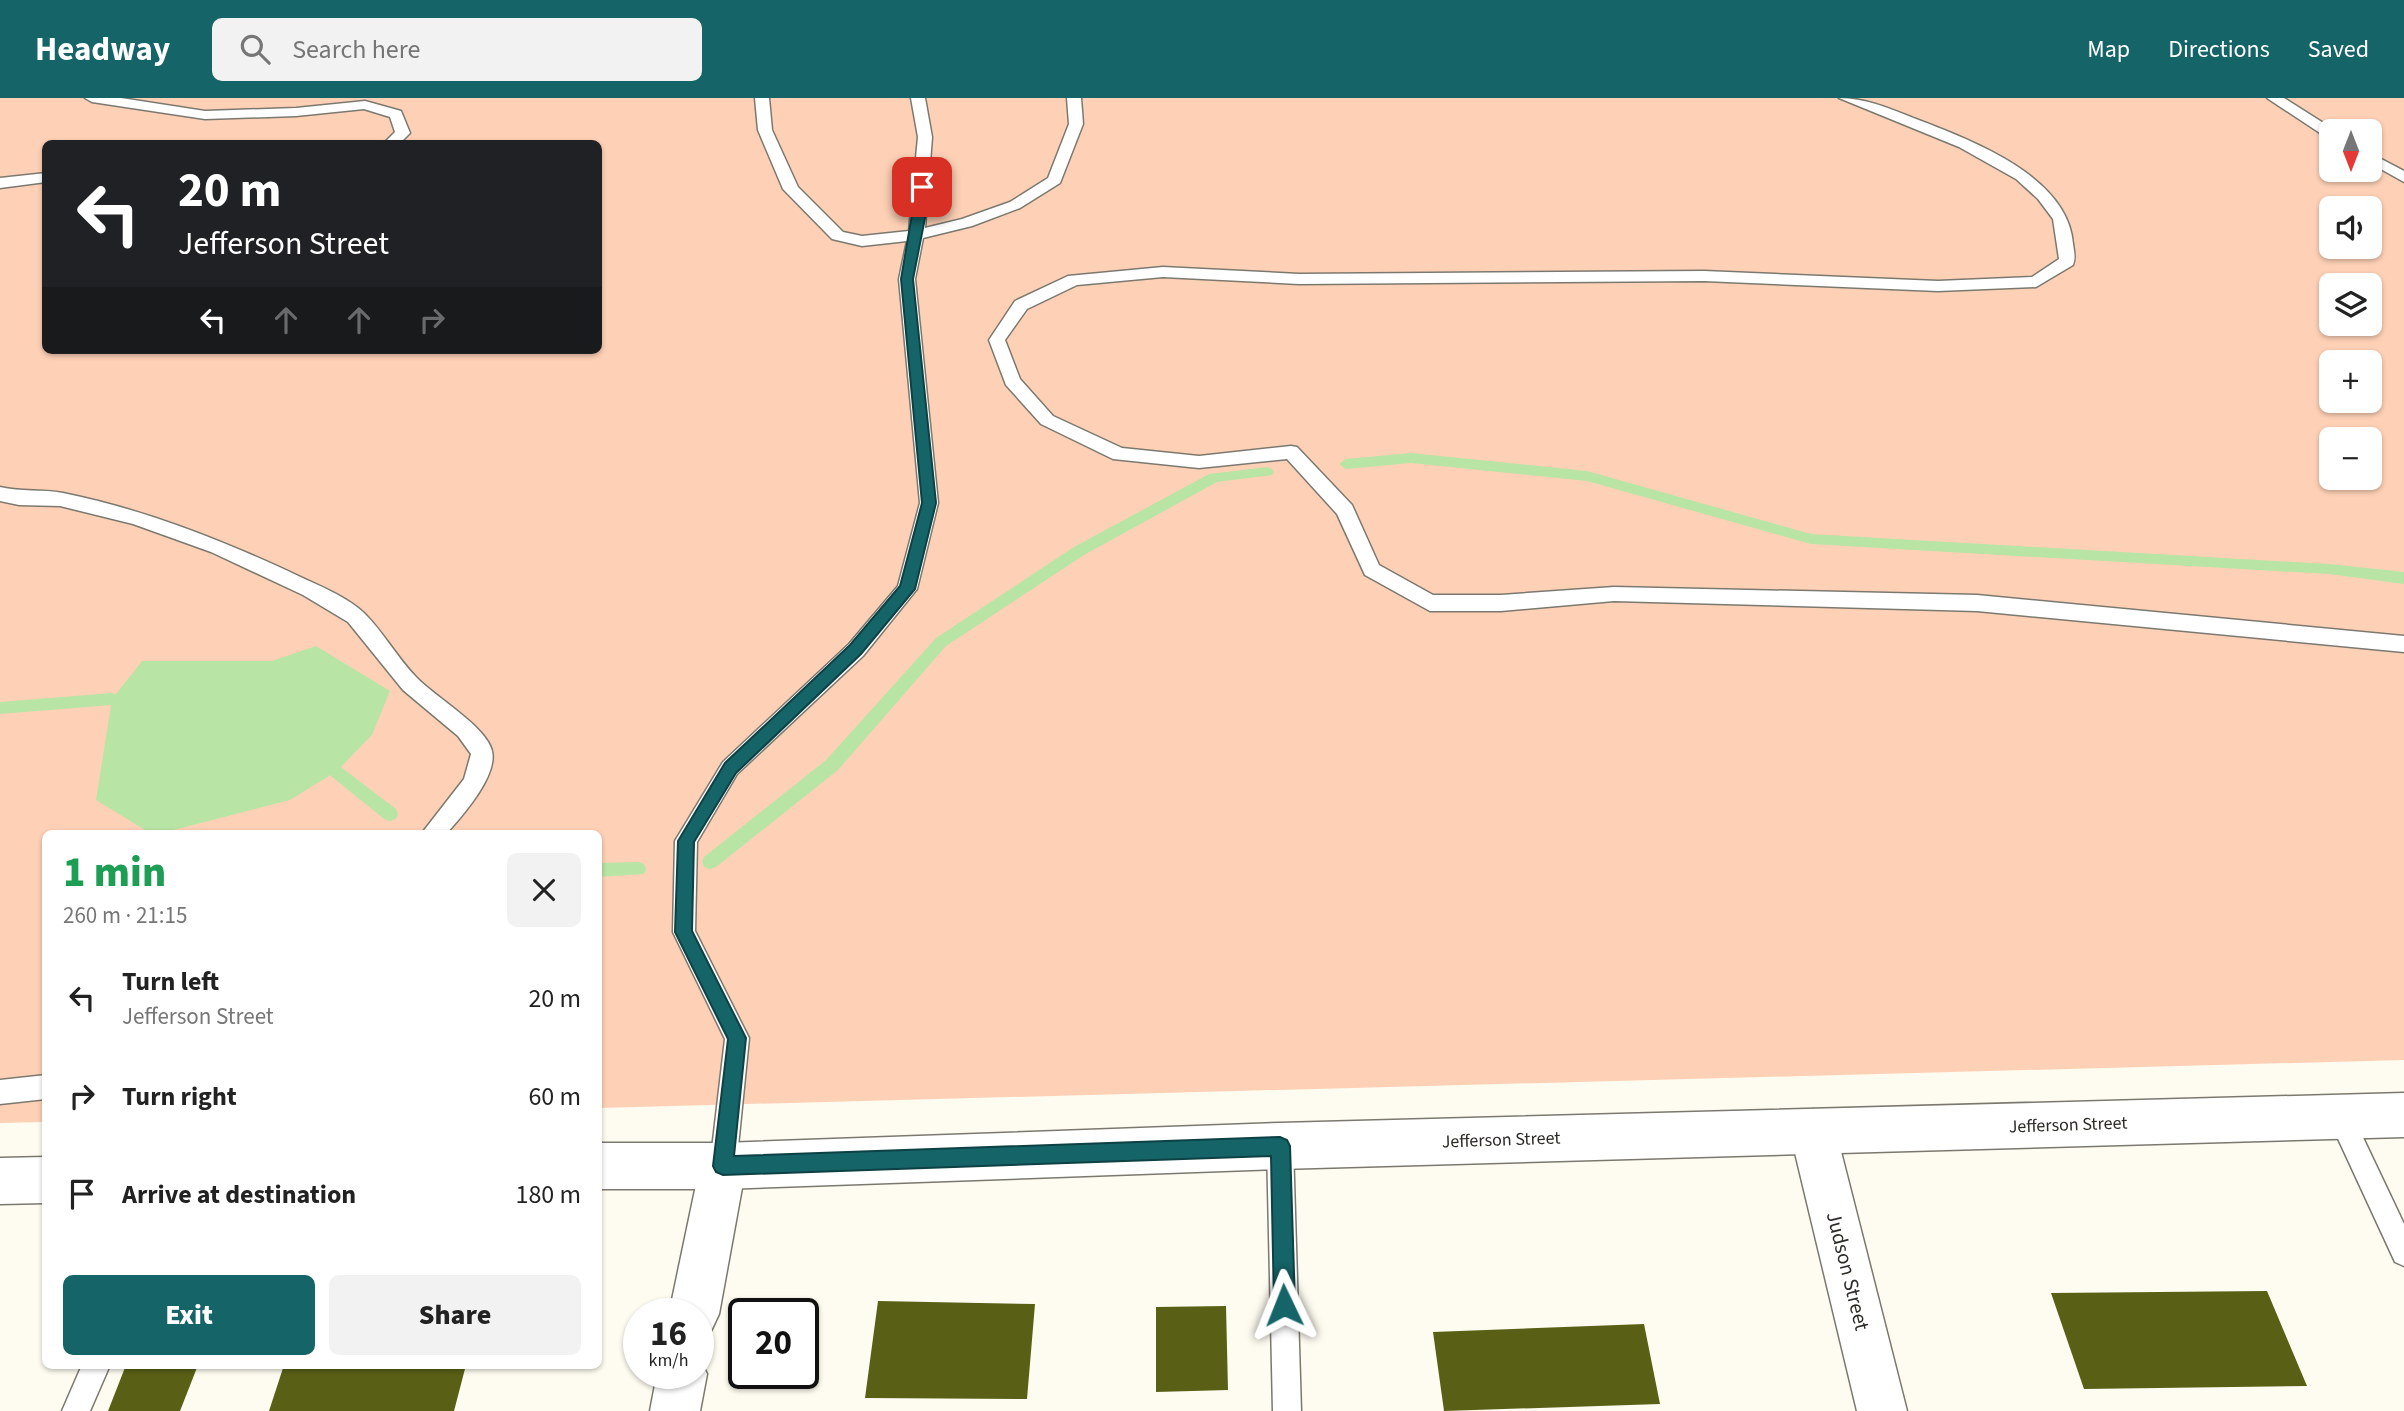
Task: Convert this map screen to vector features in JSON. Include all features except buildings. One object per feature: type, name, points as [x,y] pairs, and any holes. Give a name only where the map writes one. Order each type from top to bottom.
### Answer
[{"type":"street","name":"Jefferson Street","points":[[602,1166],[723,1166],[1280,1146],[2404,1115]]},
{"type":"street","name":"Judson Street","points":[[1813,1132],[1882,1411]]},
{"type":"street","points":[[697,1298],[723,1166]]},
{"type":"street","points":[[0,1181],[42,1180]]},
{"type":"street","points":[[675,1411],[679,1389]]},
{"type":"lane","points":[[92,98],[205,115],[296,112],[365,105],[396,114],[403,133],[395,140]]},
{"type":"lane","points":[[762,98],[765,130],[791,189],[838,236],[862,241],[916,235],[967,223],[1015,205],[1055,180],[1076,124],[1074,98]]},
{"type":"lane","points":[[723,1166],[737,1038],[684,932],[686,841],[730,768],[856,650],[907,589],[929,503],[907,279],[916,235],[925,137],[918,98]]},
{"type":"lane","points":[[1846,98],[1974,148],[2033,184],[2062,220],[2067,261],[2036,282],[1938,286],[1704,276],[1299,279],[1163,272],[1074,280],[1021,305],[997,340],[1012,381],[1046,420],[1119,454],[1199,462],[1291,452],[1345,510],[1372,570],[1430,603],[1501,603],[1614,594],[1977,603],[2404,644]]},
{"type":"lane","points":[[2274,98],[2319,126]]},
{"type":"lane","points":[[2382,164],[2404,177]]},
{"type":"lane","points":[[0,183],[42,178]]},
{"type":"lane","points":[[0,494],[79,503],[176,531],[281,576],[355,617],[410,684],[465,730],[482,752],[471,783],[435,830]]},
{"type":"lane","points":[[0,1092],[42,1087]]},
{"type":"lane","points":[[2340,1117],[2404,1253]]},
{"type":"lane","points":[[1280,1146],[1287,1411]]},
{"type":"lane","points":[[76,1411],[94,1369]]},
{"type":"shaded area","points":[[0,98],[2404,98],[2404,1060],[602,1108],[602,830],[42,830],[42,1122],[0,1123]]},
{"type":"shaded area","points":[[316,646],[390,691],[372,735],[337,771],[290,800],[174,830],[145,830],[96,800],[112,699],[142,661],[272,661]]},
{"type":"waterway","points":[[1346,464],[1411,458],[1587,476],[1811,539],[2329,569],[2404,578]]},
{"type":"waterway","points":[[710,862],[832,765],[941,642],[1079,551],[1214,477],[1267,472]]},
{"type":"waterway","points":[[0,708],[112,699]]},
{"type":"waterway","points":[[337,771],[390,814]]},
{"type":"waterway","points":[[602,870],[638,869]]},
{"type":"route","points":[[922,187],[920,213],[907,279],[929,503],[907,589],[856,650],[730,768],[686,841],[684,932],[737,1038],[723,1166],[1280,1146],[1284,1305]]}]
